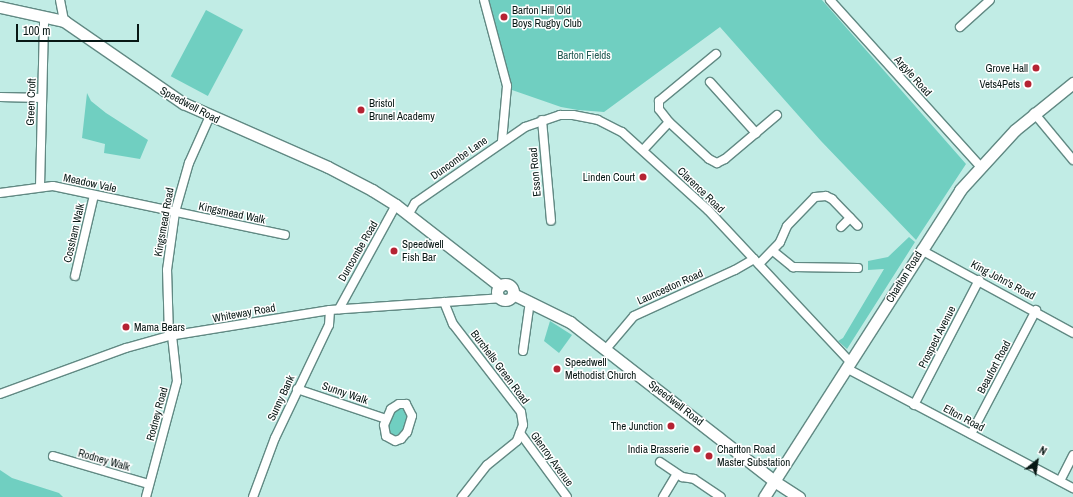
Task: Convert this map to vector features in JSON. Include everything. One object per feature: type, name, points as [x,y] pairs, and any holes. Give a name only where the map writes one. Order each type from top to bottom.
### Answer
[{"type":"street","points":[[60,0],[64,21]]},
{"type":"street","name":"Duncombe Lane","points":[[411,210],[415,203],[502,141],[507,86],[484,0]]},
{"type":"street","name":"Argyle Road","points":[[830,0],[980,166]]},
{"type":"street","points":[[960,26],[990,0]]},
{"type":"street","name":"Speedwell Road","points":[[0,7],[44,19],[64,21],[156,87],[210,116],[328,167],[396,205],[500,286],[509,286],[513,294],[530,301],[570,322],[774,481],[799,497]]},
{"type":"street","name":"Green Croft","points":[[40,187],[44,19]]},
{"type":"street","points":[[716,54],[659,101],[659,109],[669,122],[709,159],[717,163],[777,115]]},
{"type":"street","points":[[710,82],[756,133]]},
{"type":"street","name":"Charlton Road","points":[[764,497],[960,190],[980,166],[1034,113],[1073,83]]},
{"type":"street","points":[[0,97],[42,98]]},
{"type":"street","points":[[1034,113],[1073,160]]},
{"type":"street","name":"Clarence Road","points":[[502,141],[542,120],[573,115],[598,120],[622,132],[708,210],[756,261],[848,365]]},
{"type":"street","name":"Kingsmead Road","points":[[170,336],[167,270],[175,212],[189,163],[210,116]]},
{"type":"street","name":"Esson Road","points":[[542,120],[551,221]]},
{"type":"street","points":[[643,150],[669,122]]},
{"type":"street","name":"Meadow Vale","points":[[0,193],[53,186],[175,212]]},
{"type":"street","name":"Cossham Walk","points":[[75,276],[94,195]]},
{"type":"street","name":"Launceston Road","points":[[606,349],[634,316],[756,261],[773,251],[787,226],[815,197],[821,195],[832,199],[850,218]]},
{"type":"street","name":"Speedwell Road","points":[[386,199],[411,210],[454,249]]},
{"type":"street","name":"Duncombe Road","points":[[339,309],[396,205]]},
{"type":"street","name":"Kingsmead Walk","points":[[175,212],[285,235]]},
{"type":"street","points":[[841,227],[850,218],[858,226]]},
{"type":"street","name":"King John's Road","points":[[921,250],[1036,310],[1073,332]]},
{"type":"street","points":[[773,251],[793,267],[858,268]]},
{"type":"street","name":"Prospect Avenue","points":[[914,405],[979,280]]},
{"type":"street","points":[[500,286],[497,292],[500,298],[508,300],[513,294]]},
{"type":"street","name":"Whiteway Road","points":[[0,394],[126,348],[170,336],[330,310],[500,298]]},
{"type":"street","points":[[523,351],[530,301]]},
{"type":"street","name":"Burchells Green Road","points":[[444,302],[453,324],[521,412],[523,425],[520,433]]},
{"type":"street","name":"Sunny Bank","points":[[253,497],[274,438],[329,325],[330,310]]},
{"type":"street","name":"Beaufort Road","points":[[971,434],[1036,310]]},
{"type":"street","name":"Rodney Road","points":[[146,497],[178,381],[170,336]]},
{"type":"street","name":"Elton Road","points":[[848,365],[914,405],[1073,488]]},
{"type":"street","name":"Sunny Walk","points":[[297,389],[386,419]]},
{"type":"street","points":[[399,404],[406,404],[410,408],[410,424],[400,440],[389,440],[386,436],[386,419],[391,409],[399,404]]},
{"type":"street","points":[[462,497],[487,465],[517,440],[520,433]]},
{"type":"street","name":"Glenroy Avenue","points":[[520,433],[567,497]]},
{"type":"street","points":[[1060,481],[1073,455]]},
{"type":"street","name":"Rodney Walk","points":[[53,456],[149,484]]},
{"type":"street","points":[[660,462],[677,474],[694,479],[721,497]]},
{"type":"street","points":[[663,497],[677,474]]},
{"type":"green space","name":"Barton Fields","points":[[489,0],[822,0],[966,164],[916,240],[821,141],[720,27],[604,112],[578,110],[561,107],[512,90]]},
{"type":"green space","points":[[206,10],[243,30],[208,96],[171,76]]},
{"type":"green space","points":[[87,93],[91,101],[106,113],[148,140],[140,159],[104,153],[105,144],[82,138]]},
{"type":"green space","points":[[909,237],[915,242],[847,349],[838,341],[843,338],[884,269],[868,270],[868,261],[888,257]]},
{"type":"green space","points":[[550,321],[572,335],[559,353],[544,341]]},
{"type":"green space","points":[[400,408],[404,408],[408,416],[407,423],[404,430],[394,437],[389,434],[388,426],[394,412]]},
{"type":"green space","points":[[0,470],[12,478],[59,493],[63,497],[0,497]]},
{"type":"place","name":"Barton Hill Old Boys Rugby Club","points":[[504,17]]},
{"type":"place","name":"Grove Hall","points":[[1036,68]]},
{"type":"place","name":"Vets4Pets","points":[[1028,84]]},
{"type":"place","name":"Bristol Brunel Academy","points":[[361,110]]},
{"type":"place","name":"Linden Court","points":[[643,177]]},
{"type":"place","name":"Speedwell Fish Bar","points":[[394,251]]},
{"type":"place","name":"Mama Bears","points":[[126,327]]},
{"type":"place","name":"Speedwell Methodist Church","points":[[557,369]]},
{"type":"place","name":"The Junction","points":[[671,426]]},
{"type":"place","name":"India Brasserie","points":[[697,449]]},
{"type":"place","name":"Charlton Road Master Substation","points":[[709,456]]}]
